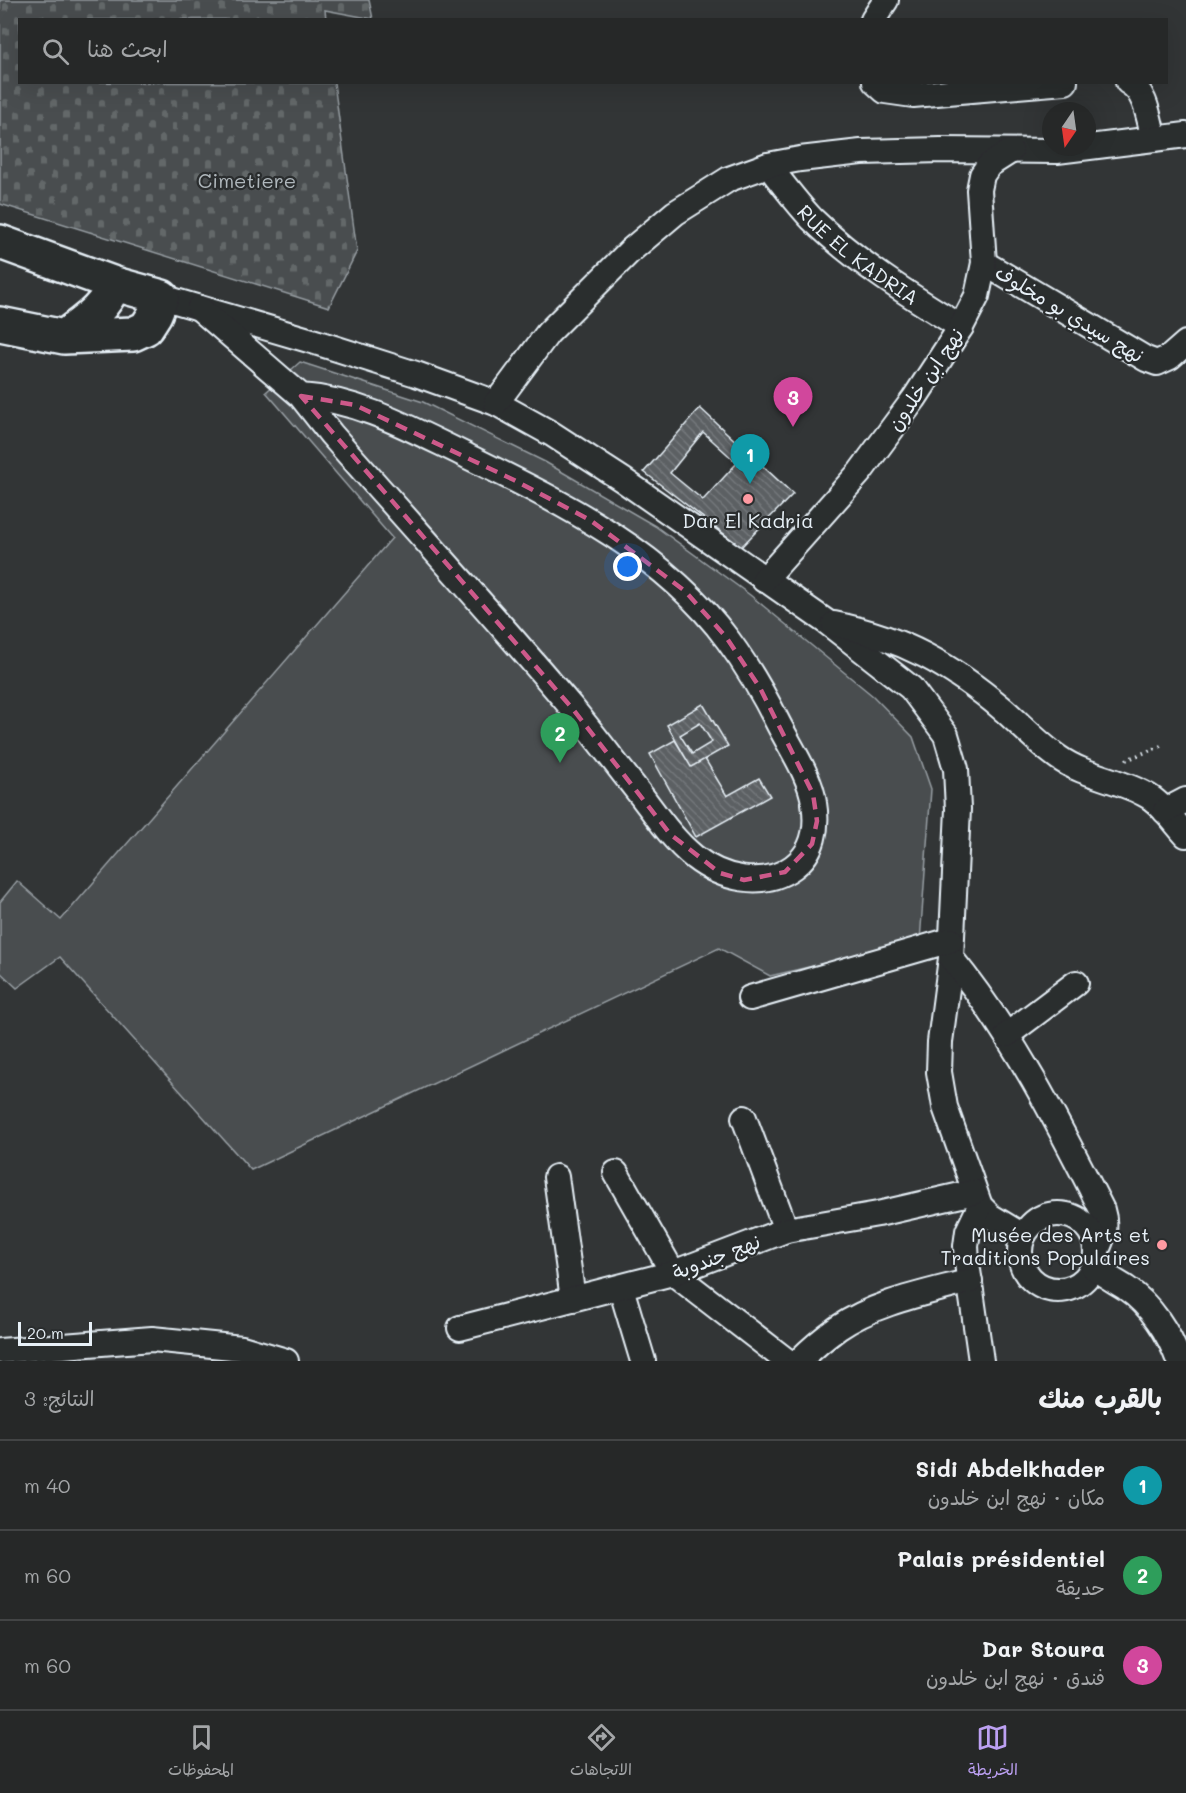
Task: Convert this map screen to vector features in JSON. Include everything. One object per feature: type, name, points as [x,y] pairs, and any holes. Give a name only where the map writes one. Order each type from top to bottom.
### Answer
[{"type":"main road","points":[[0,242],[115,284],[162,297],[146,328],[133,334],[64,337],[0,324]]},
{"type":"main road","points":[[64,337],[95,313],[106,301],[115,284]]},
{"type":"street","points":[[874,18],[886,0]]},
{"type":"street","points":[[877,84],[885,91],[913,95],[1042,84]]},
{"type":"street","points":[[1132,84],[1136,86],[1142,99],[1154,139]]},
{"type":"street","points":[[496,403],[548,333],[630,251],[675,213],[729,179],[768,165],[861,152],[1057,151],[1186,135]]},
{"type":"street","name":"نهج ابن خلدون","points":[[764,580],[860,472],[914,399],[961,327],[977,296],[984,262],[979,190],[982,175],[989,165],[1011,151]]},
{"type":"street","name":"RUE EL KADRIA","points":[[768,165],[812,218],[834,238],[881,276],[961,327]]},
{"type":"street","name":"نهج سيدي بو مخلوف","points":[[984,262],[1146,360],[1157,363],[1170,357],[1186,343]]},
{"type":"street","points":[[162,297],[406,370],[496,403],[552,434],[623,480],[828,623],[911,688],[946,735],[956,769],[958,809],[951,949],[940,1042],[939,1072],[945,1107],[977,1199],[990,1216],[1023,1236]]},
{"type":"street","points":[[199,308],[301,396],[331,434],[572,708],[670,834],[694,857],[720,873],[744,880],[768,878],[785,872],[800,862],[812,844],[817,821],[813,794],[760,688],[726,637],[685,591],[638,552],[590,520],[514,480],[396,422],[355,405],[325,398],[301,396]]},
{"type":"street","points":[[828,623],[894,641],[926,655],[961,677],[1059,758],[1082,771],[1151,797],[1186,835]]},
{"type":"street","points":[[1165,811],[1186,800]]},
{"type":"street","points":[[750,998],[951,949]]},
{"type":"street","points":[[951,949],[1007,1035],[1106,1221],[1105,1232],[1095,1259],[1083,1281],[1068,1288],[1052,1289],[1036,1283],[1025,1270],[1020,1254],[1023,1236],[1030,1225],[1042,1217],[1057,1213],[1071,1215],[1091,1232],[1095,1259],[1154,1315],[1172,1343],[1179,1361]]},
{"type":"street","points":[[1007,1035],[1076,983]]},
{"type":"street","points":[[744,1118],[786,1230]]},
{"type":"street","points":[[616,1173],[673,1273],[787,1361]]},
{"type":"street","points":[[556,1177],[573,1299]]},
{"type":"street","points":[[977,1199],[966,1246],[981,1361]]},
{"type":"street","name":"نهج جندوبة","points":[[460,1328],[673,1273],[786,1230],[977,1199]]},
{"type":"street","points":[[799,1361],[839,1327],[866,1313],[970,1281]]},
{"type":"street","points":[[621,1288],[643,1361]]},
{"type":"street","points":[[0,1351],[163,1340],[242,1348],[286,1361]]},
{"type":"highlighted area","points":[[301,396],[355,405],[514,480],[590,520],[685,591],[726,637],[760,688],[813,794],[817,821],[812,844],[785,872],[744,880],[720,873],[670,834],[572,708]]},
{"type":"green space","name":"Cimetiere","points":[[0,0],[369,0],[373,18],[325,10],[326,18],[18,18],[18,84],[334,84],[357,251],[329,307],[0,204]]},
{"type":"green space","points":[[300,362],[423,402],[545,462],[655,526],[750,595],[873,696],[913,737],[931,789],[920,941],[770,976],[719,948],[251,1170],[60,957],[17,988],[0,972],[0,902],[17,881],[61,920],[392,538],[266,392]]},
{"type":"building","points":[[700,408],[793,494],[741,547],[644,472]],"holes":[[[703,432],[737,463],[703,500],[670,473]]]},
{"type":"building","points":[[703,704],[728,746],[691,767],[667,725]],"holes":[[[700,723],[712,742],[692,754],[680,735]]]},
{"type":"building","points":[[675,740],[691,767],[705,759],[727,796],[759,778],[770,796],[696,837],[650,754]]},
{"type":"place","name":"Dar Stoura","points":[[793,427]]},
{"type":"place","name":"Sidi Abdelkhader","points":[[750,484]]},
{"type":"place","name":"Dar El Kadria","points":[[748,499]]},
{"type":"place","name":"Palais présidentiel","points":[[560,763]]},
{"type":"place","name":"Musée des Arts et Traditions Populaires","points":[[1162,1245]]}]
